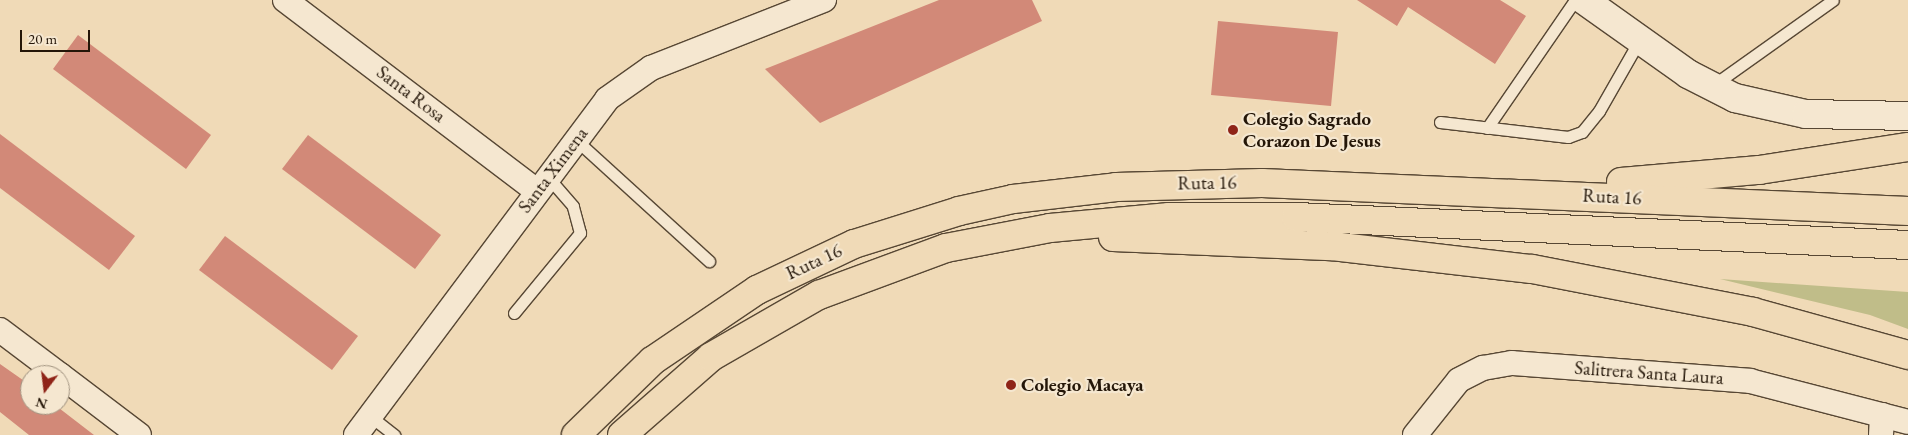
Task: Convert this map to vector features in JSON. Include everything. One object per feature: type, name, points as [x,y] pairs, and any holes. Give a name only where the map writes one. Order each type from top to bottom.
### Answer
[{"type":"highway","points":[[1457,190],[1689,178],[1908,147]]},
{"type":"highway","name":"Ruta 16","points":[[576,435],[659,355],[757,290],[854,244],[959,211],[1067,192],[1164,184],[1457,190],[1908,211]]},
{"type":"highway","name":"Ruta 16","points":[[622,435],[704,362],[779,316],[901,262],[991,237],[1110,221],[1233,216],[1908,244]]},
{"type":"highway","points":[[991,237],[1220,240],[1443,256],[1687,297],[1908,355]]},
{"type":"street","name":"Santa Rosa","points":[[285,0],[542,184]]},
{"type":"street","name":"Santa Ximena","points":[[356,435],[607,99],[651,68],[824,0]]},
{"type":"street","points":[[1584,0],[1711,87],[1784,111],[1908,116]]},
{"type":"street","points":[[0,330],[47,365]]},
{"type":"street","name":"Salitrera Santa Laura","points":[[1414,435],[1460,380],[1483,368],[1512,363],[1750,381],[1881,425],[1908,422]]},
{"type":"street","points":[[70,383],[139,435]]},
{"type":"lane","points":[[1487,128],[1575,0]]},
{"type":"lane","points":[[1711,87],[1833,0]]},
{"type":"lane","points":[[1440,122],[1568,137],[1582,132],[1600,112],[1640,39]]},
{"type":"lane","points":[[576,140],[709,261]]},
{"type":"lane","points":[[514,313],[580,233],[573,206],[542,184]]},
{"type":"lane","points":[[370,416],[394,435]]},
{"type":"shaded area","points":[[1720,279],[1908,292],[1908,329],[1870,315]]},
{"type":"building","points":[[939,0],[1032,0],[1042,21],[820,123],[765,69]]},
{"type":"building","points":[[1357,0],[1500,0],[1526,16],[1495,64],[1408,7],[1397,26]]},
{"type":"building","points":[[1218,21],[1338,32],[1331,106],[1211,95]]},
{"type":"building","points":[[78,35],[211,135],[186,169],[53,69]]},
{"type":"building","points":[[0,134],[135,236],[109,270],[0,188]]},
{"type":"building","points":[[308,135],[441,235],[415,269],[282,169]]},
{"type":"building","points":[[225,236],[358,336],[332,370],[199,270]]},
{"type":"building","points":[[0,364],[20,378],[20,415],[68,415],[94,435],[29,435],[0,412]]},
{"type":"place","name":"Colegio Sagrado Corazon De Jesus","points":[[1233,130]]},
{"type":"place","name":"Colegio Macaya","points":[[1011,385]]}]
